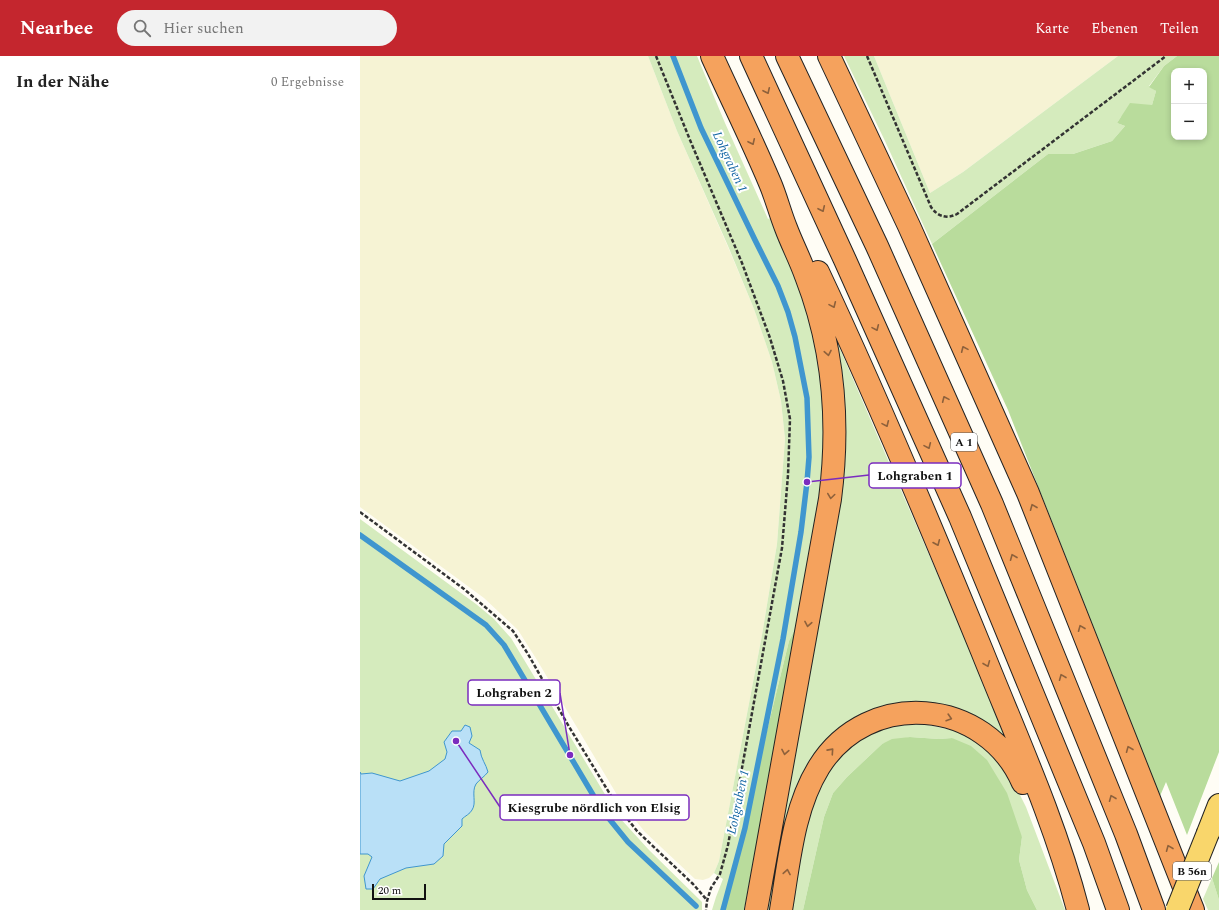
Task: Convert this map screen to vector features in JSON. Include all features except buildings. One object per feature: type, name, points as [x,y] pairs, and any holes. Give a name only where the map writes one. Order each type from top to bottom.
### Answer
[{"type":"highway","points":[[712,56],[771,183],[786,228],[806,275],[823,330],[835,406],[836,434],[834,468],[829,506],[756,910]]},
{"type":"highway","points":[[751,56],[845,260],[960,517],[1094,844],[1118,910]]},
{"type":"highway","name":"A 1","points":[[787,56],[877,246],[992,504],[1126,834],[1154,910]]},
{"type":"highway","points":[[829,56],[909,226],[1028,493],[1193,910]]},
{"type":"highway","points":[[771,183],[795,222],[823,282],[945,561],[1028,764],[1068,872],[1078,910]]},
{"type":"highway","points":[[781,910],[794,832],[809,787],[829,753],[854,731],[883,718],[914,712],[944,716],[971,726],[996,743],[1007,755],[1024,784],[1058,876],[1075,910]]},
{"type":"main road","name":"B 56n","points":[[1177,910],[1219,805]]},
{"type":"path","points":[[656,56],[742,263],[770,338],[783,381],[790,419],[788,474],[782,548],[728,845],[720,874],[711,888],[706,910]]},
{"type":"path","points":[[867,56],[931,207],[938,214],[949,218],[957,214],[1166,56]]},
{"type":"path","points":[[360,512],[464,589],[500,618],[513,631],[616,804],[638,832],[693,884],[707,901]]},
{"type":"shaded area","points":[[360,56],[648,56],[677,131],[754,309],[772,362],[781,401],[785,439],[777,544],[762,635],[719,861],[714,873],[709,878],[703,880],[695,879],[645,832],[623,805],[518,630],[484,598],[360,507]]},
{"type":"shaded area","points":[[874,56],[1118,56],[963,172],[930,193]]},
{"type":"green space","points":[[648,56],[697,56],[725,123],[768,219],[770,218],[802,292],[819,358],[826,421],[821,497],[798,623],[789,641],[723,910],[712,910],[723,879],[714,873],[719,861],[762,635],[777,544],[785,439],[781,401],[772,362],[754,309],[677,131]]},
{"type":"green space","points":[[844,56],[874,56],[930,193],[963,172],[1118,56],[1177,56],[1164,66],[1149,86],[1156,91],[1152,105],[1121,117],[1117,123],[1125,126],[1112,141],[1073,154],[1048,154],[932,244]]},
{"type":"green space","points":[[1177,56],[1219,56],[1219,752],[1187,835],[1166,782],[1160,796],[1008,410],[932,244],[1048,154],[1073,154],[1112,141],[1125,126],[1117,123],[1130,103],[1152,105],[1156,91],[1149,87],[1164,66]]},
{"type":"green space","points":[[837,342],[971,652],[1005,738],[1004,739],[979,720],[842,729],[773,910],[765,910],[826,577]]},
{"type":"green space","points":[[360,519],[476,604],[494,619],[511,638],[618,816],[649,850],[702,902],[702,910],[360,910]]},
{"type":"green space","points":[[798,623],[744,910],[723,910],[789,641]]},
{"type":"green space","points":[[914,722],[961,732],[989,751],[1014,783],[1026,807],[1065,910],[1037,910],[1027,890],[1019,860],[1022,837],[952,738],[939,739],[910,737],[882,744],[847,777],[833,793],[824,817],[803,910],[790,910],[802,843],[813,802],[832,764],[859,739],[887,726]]},
{"type":"green space","points":[[910,737],[939,739],[952,738],[971,746],[987,760],[1007,793],[1022,837],[1019,860],[1027,890],[1037,910],[803,910],[824,817],[833,793],[847,777],[882,744],[892,739]]},
{"type":"green space","points":[[1219,862],[1219,900],[1212,878]]},
{"type":"green space","points":[[1212,878],[1219,900],[1219,910],[1208,910],[1203,899]]},
{"type":"water","points":[[465,725],[470,727],[472,736],[469,743],[480,750],[488,772],[476,784],[472,810],[462,819],[462,826],[444,844],[443,856],[434,864],[406,868],[380,879],[373,889],[366,889],[364,876],[372,857],[368,854],[360,854],[360,772],[361,774],[372,773],[400,781],[429,771],[445,759],[447,752],[444,742],[452,731],[461,731]]},
{"type":"waterway","name":"Lohgraben 1","points":[[673,56],[701,128],[778,286],[788,312],[795,337],[807,398],[809,457],[801,532],[783,639],[745,828],[723,910]]},
{"type":"waterway","points":[[360,535],[486,625],[504,645],[602,810],[628,842],[696,906]]},
{"type":"place","name":"Lohgraben 1","points":[[807,482]]},
{"type":"place","name":"Kiesgrube nördlich von Elsig","points":[[456,741]]},
{"type":"place","name":"Lohgraben 2","points":[[570,755]]}]
